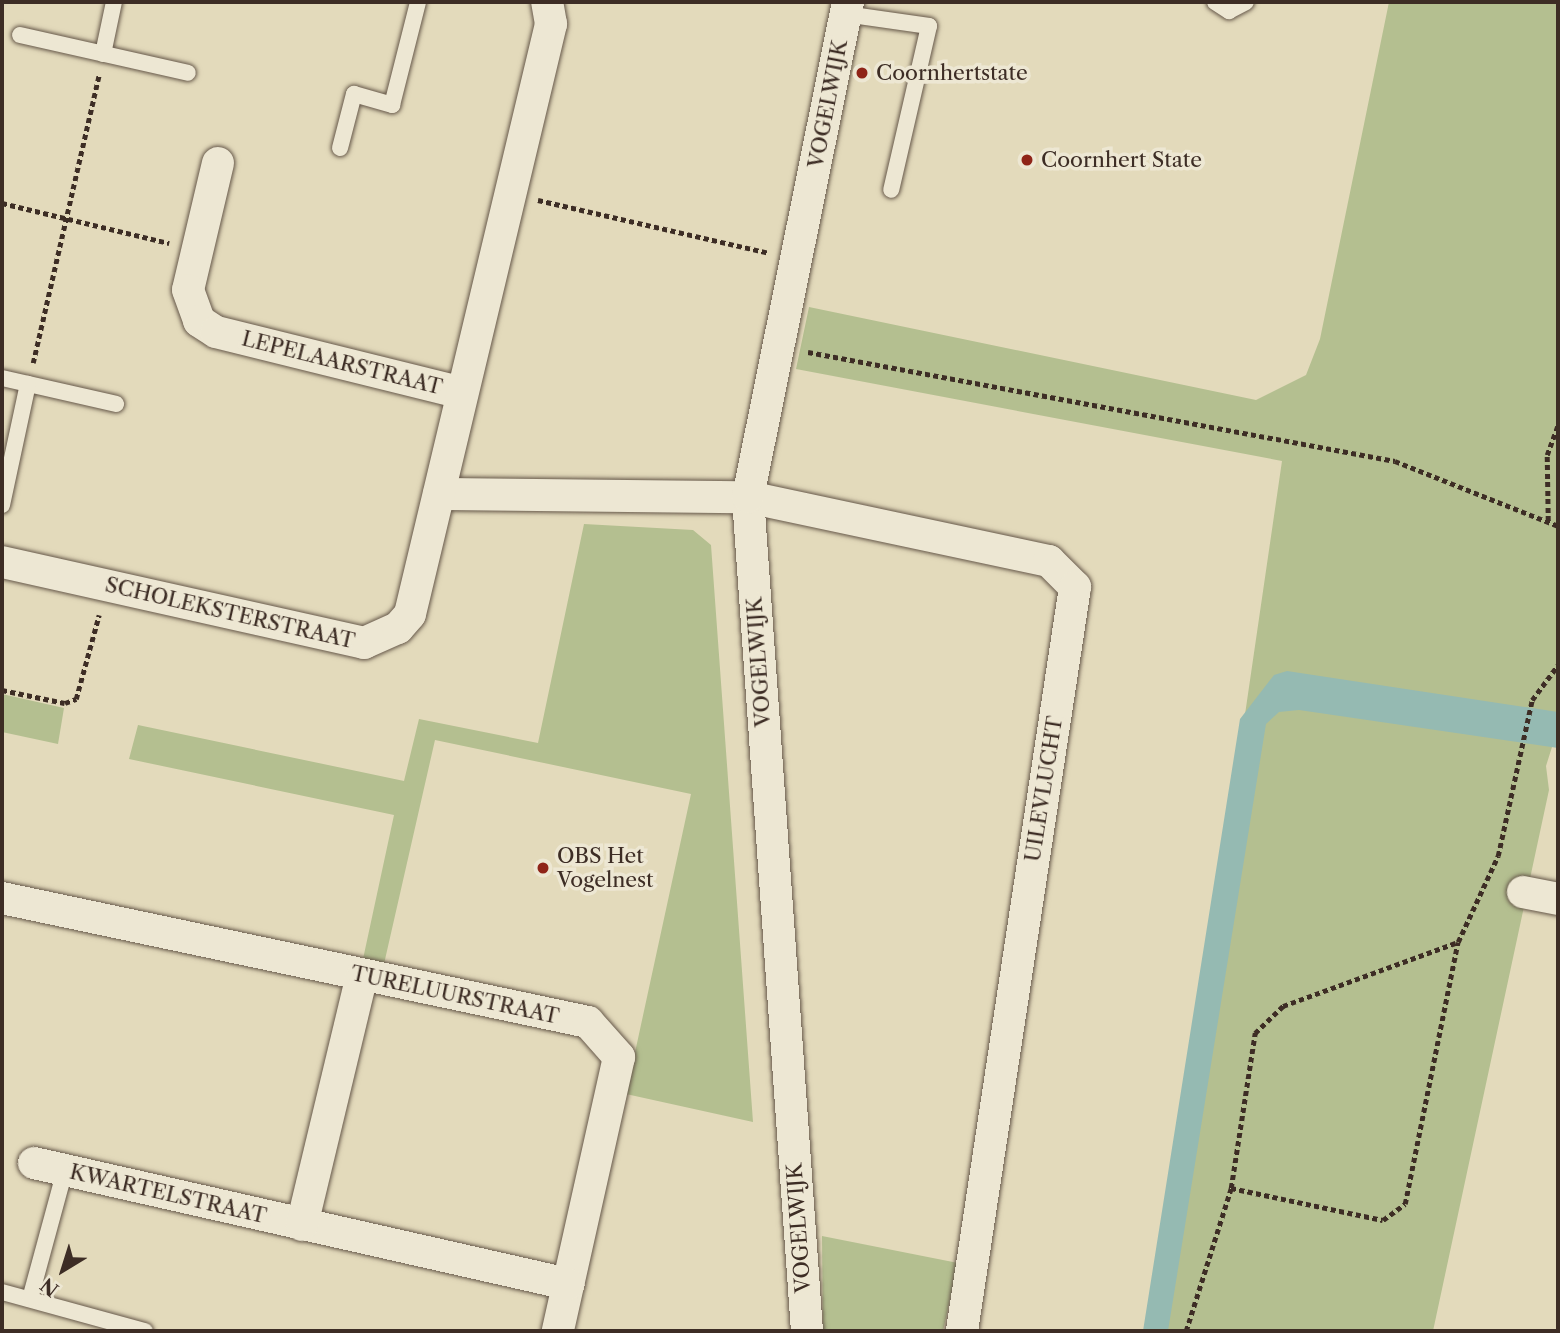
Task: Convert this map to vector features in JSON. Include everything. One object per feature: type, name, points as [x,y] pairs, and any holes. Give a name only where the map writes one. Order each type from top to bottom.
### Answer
[{"type":"street","name":"LEPELAARSTRAAT","points":[[218,163],[197,250],[189,304],[199,321],[216,331],[462,393],[551,24],[547,2]]},
{"type":"street","name":"VOGELWIJK","points":[[807,1331],[748,497],[847,8]]},
{"type":"street","name":"SCHOLEKSTERSTRAAT","points":[[2,562],[380,642],[410,614],[462,393]]},
{"type":"street","points":[[439,494],[748,497]]},
{"type":"street","name":"UILEVLUCHT","points":[[748,497],[1049,561],[1075,587],[962,1331]]},
{"type":"street","points":[[1523,892],[1558,899]]},
{"type":"street","name":"TURELUURSTRAAT","points":[[2,898],[589,1022],[617,1049],[558,1331]]},
{"type":"street","points":[[302,1225],[362,976]]},
{"type":"street","name":"KWARTELSTRAAT","points":[[34,1163],[568,1284]]},
{"type":"lane","points":[[103,54],[114,2]]},
{"type":"lane","points":[[340,148],[354,94],[392,105],[418,2]]},
{"type":"lane","points":[[1215,2],[1229,11],[1246,2]]},
{"type":"lane","points":[[847,8],[929,26],[891,190]]},
{"type":"lane","points":[[20,35],[188,73]]},
{"type":"lane","points":[[2,378],[116,404]]},
{"type":"lane","points":[[2,505],[28,384]]},
{"type":"lane","points":[[30,1299],[65,1170]]},
{"type":"lane","points":[[2,1292],[145,1331]]},
{"type":"path","points":[[28,384],[103,54]]},
{"type":"path","points":[[510,194],[797,259]]},
{"type":"path","points":[[2,203],[197,250]]},
{"type":"path","points":[[779,346],[1395,461],[1558,526]]},
{"type":"path","points":[[1548,521],[1547,456],[1558,424]]},
{"type":"path","points":[[2,690],[65,703],[76,699],[103,601]]},
{"type":"path","points":[[1231,1188],[1383,1220],[1405,1204],[1458,942],[1498,856],[1532,699],[1558,666]]},
{"type":"path","points":[[1186,1331],[1231,1188],[1255,1033],[1283,1006],[1458,942]]},
{"type":"green space","points":[[1389,2],[1558,2],[1558,728],[1546,766],[1549,790],[1433,1331],[1155,1331],[1282,461],[796,369],[809,307],[1256,400],[1306,375],[1320,339]]},
{"type":"green space","points":[[584,524],[693,530],[711,545],[753,1122],[626,1094],[691,794],[435,740],[384,964],[363,959],[394,815],[129,759],[138,725],[404,781],[419,719],[538,743]]},
{"type":"green space","points":[[2,694],[64,708],[58,744],[2,732]]},
{"type":"green space","points":[[822,1236],[958,1263],[943,1331],[823,1331]]},
{"type":"water","points":[[1287,671],[1558,712],[1558,748],[1299,710],[1279,712],[1266,724],[1168,1331],[1143,1331],[1240,719],[1274,675]]},
{"type":"place","name":"Coornhertstate","points":[[862,73]]},
{"type":"place","name":"Coornhert State","points":[[1027,160]]},
{"type":"place","name":"OBS Het Vogelnest","points":[[543,868]]}]
